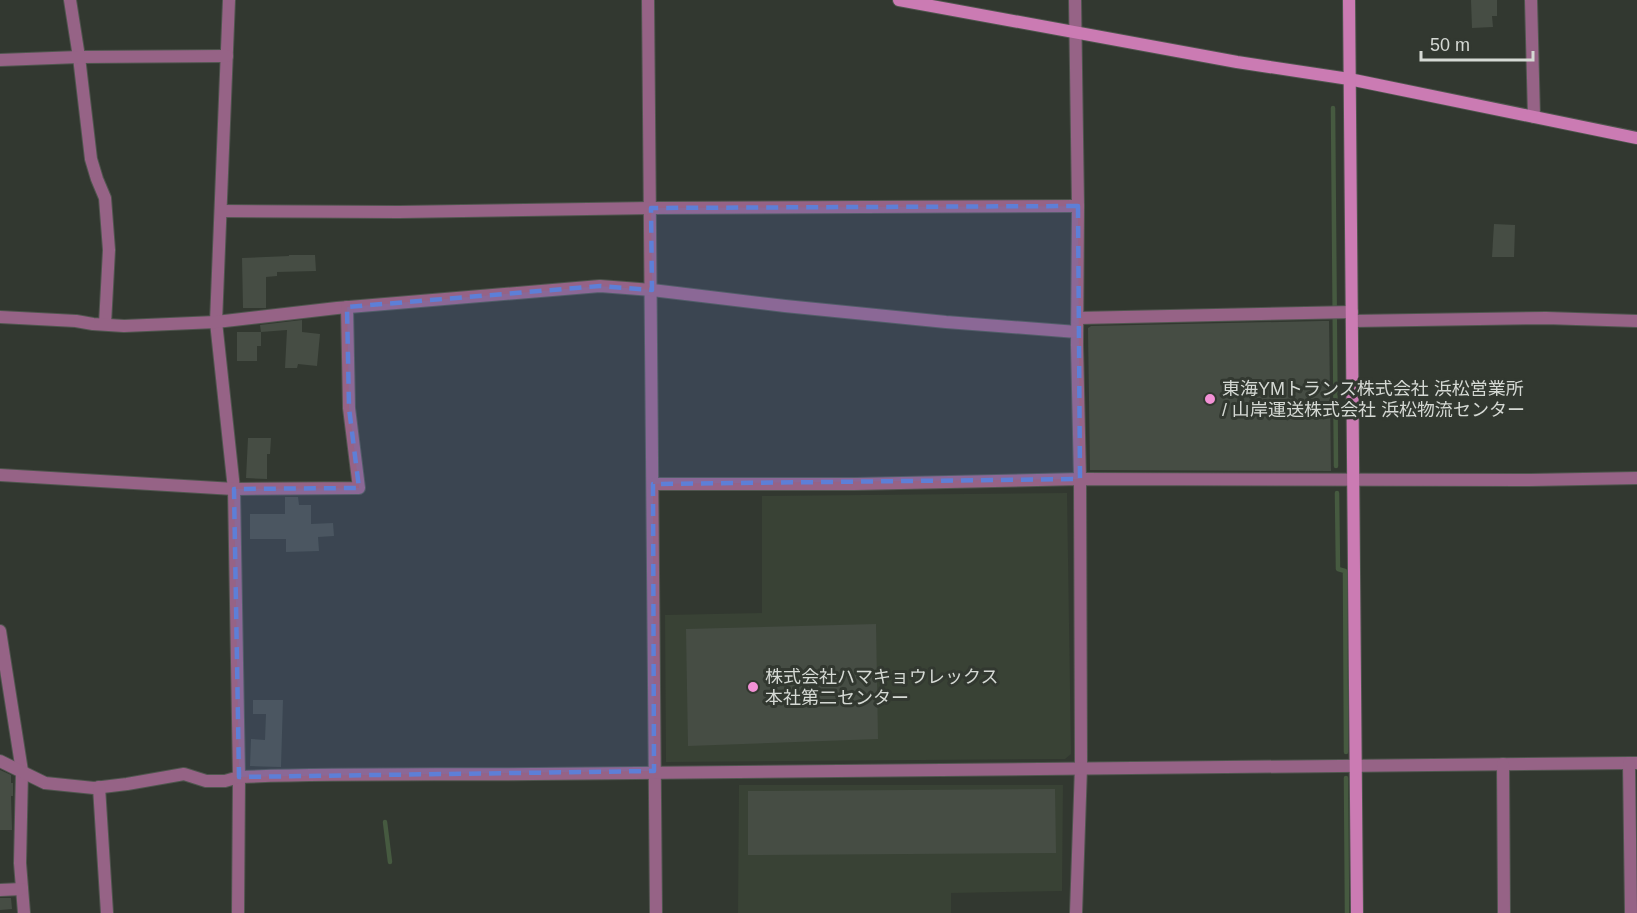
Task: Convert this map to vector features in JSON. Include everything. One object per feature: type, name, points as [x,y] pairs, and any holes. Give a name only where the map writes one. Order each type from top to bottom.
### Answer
[{"type":"street","points":[[70,0],[91,159],[96,179],[105,198],[108,224],[109,267],[105,324]]},
{"type":"street","points":[[229,0],[216,322],[234,489],[239,777],[238,913]]},
{"type":"street","points":[[648,0],[656,913]]},
{"type":"street","points":[[899,0],[1237,62],[1350,79],[1637,138]]},
{"type":"street","points":[[1076,0],[1081,767],[1076,913]]},
{"type":"street","points":[[1349,0],[1357,913]]},
{"type":"street","points":[[1531,0],[1534,117]]},
{"type":"street","points":[[0,60],[227,56]]},
{"type":"street","points":[[221,211],[399,212],[1078,206]]},
{"type":"street","points":[[0,317],[124,326],[216,322],[347,307],[600,286],[946,322],[1077,332]]},
{"type":"street","points":[[0,475],[234,489],[359,488],[349,408],[347,307]]},
{"type":"street","points":[[1078,318],[1334,313],[1352,317],[1637,321]]},
{"type":"street","points":[[653,484],[855,484],[1080,479],[1530,480],[1637,478]]},
{"type":"street","points":[[0,631],[21,771],[20,863],[24,913]]},
{"type":"street","points":[[0,760],[45,783],[99,787],[184,774],[206,781],[225,781],[239,777],[654,771],[1357,764],[1633,764],[1630,913]]},
{"type":"street","points":[[1503,764],[1504,913]]},
{"type":"street","points":[[99,787],[107,913]]},
{"type":"street","points":[[0,890],[22,889]]},
{"type":"highlighted area","points":[[1078,206],[1080,479],[653,484],[654,771],[239,777],[234,489],[359,488],[349,408],[347,307],[600,286],[652,290],[651,208]]},
{"type":"shaded area","points":[[1067,493],[1071,754],[1065,759],[666,762],[665,615],[762,613],[762,496]]},
{"type":"shaded area","points":[[739,785],[1063,785],[1062,891],[951,893],[951,913],[738,913]]},
{"type":"building","points":[[1471,0],[1497,0],[1497,16],[1492,16],[1493,27],[1472,28]]},
{"type":"building","points":[[1494,224],[1515,225],[1514,257],[1492,257]]},
{"type":"building","points":[[315,255],[316,271],[277,272],[277,276],[266,277],[266,308],[243,308],[242,258]]},
{"type":"building","points":[[302,320],[302,332],[320,334],[317,366],[298,364],[297,368],[285,368],[287,330],[261,332],[260,325]]},
{"type":"building","name":"東海YMトランス株式会社 浜松営業所 / 山岸運送株式会社 浜松物流センター","points":[[1329,321],[1331,471],[1090,470],[1088,328],[1091,326]]},
{"type":"building","points":[[237,332],[261,332],[261,346],[257,346],[257,361],[237,361]]},
{"type":"building","points":[[248,438],[271,438],[270,454],[267,454],[267,479],[246,478]]},
{"type":"building","points":[[285,497],[298,497],[299,505],[311,505],[311,524],[333,523],[334,536],[318,537],[319,551],[286,552],[286,539],[250,539],[250,514],[285,514]]},
{"type":"building","points":[[876,624],[878,739],[688,746],[686,629]]},
{"type":"building","points":[[253,700],[283,700],[281,767],[250,766],[251,739],[265,740],[266,714],[253,714]]},
{"type":"building","points":[[0,770],[11,775],[11,783],[13,783],[12,830],[0,830]]},
{"type":"building","points":[[1055,789],[1056,853],[748,855],[748,791]]},
{"type":"building","points":[[0,898],[11,898],[12,909],[0,910]]},
{"type":"waterway","points":[[1333,108],[1336,466]]},
{"type":"waterway","points":[[1337,493],[1338,569],[1345,571],[1346,752]]},
{"type":"waterway","points":[[1346,778],[1347,913]]},
{"type":"waterway","points":[[385,822],[390,862]]},
{"type":"place","name":"東海YMトランス株式会社 浜松営業所 / 山岸運送株式会社 浜松物流センター","points":[[1210,399]]},
{"type":"place","name":"株式会社ハマキョウレックス 本社第二センター","points":[[753,687]]}]
